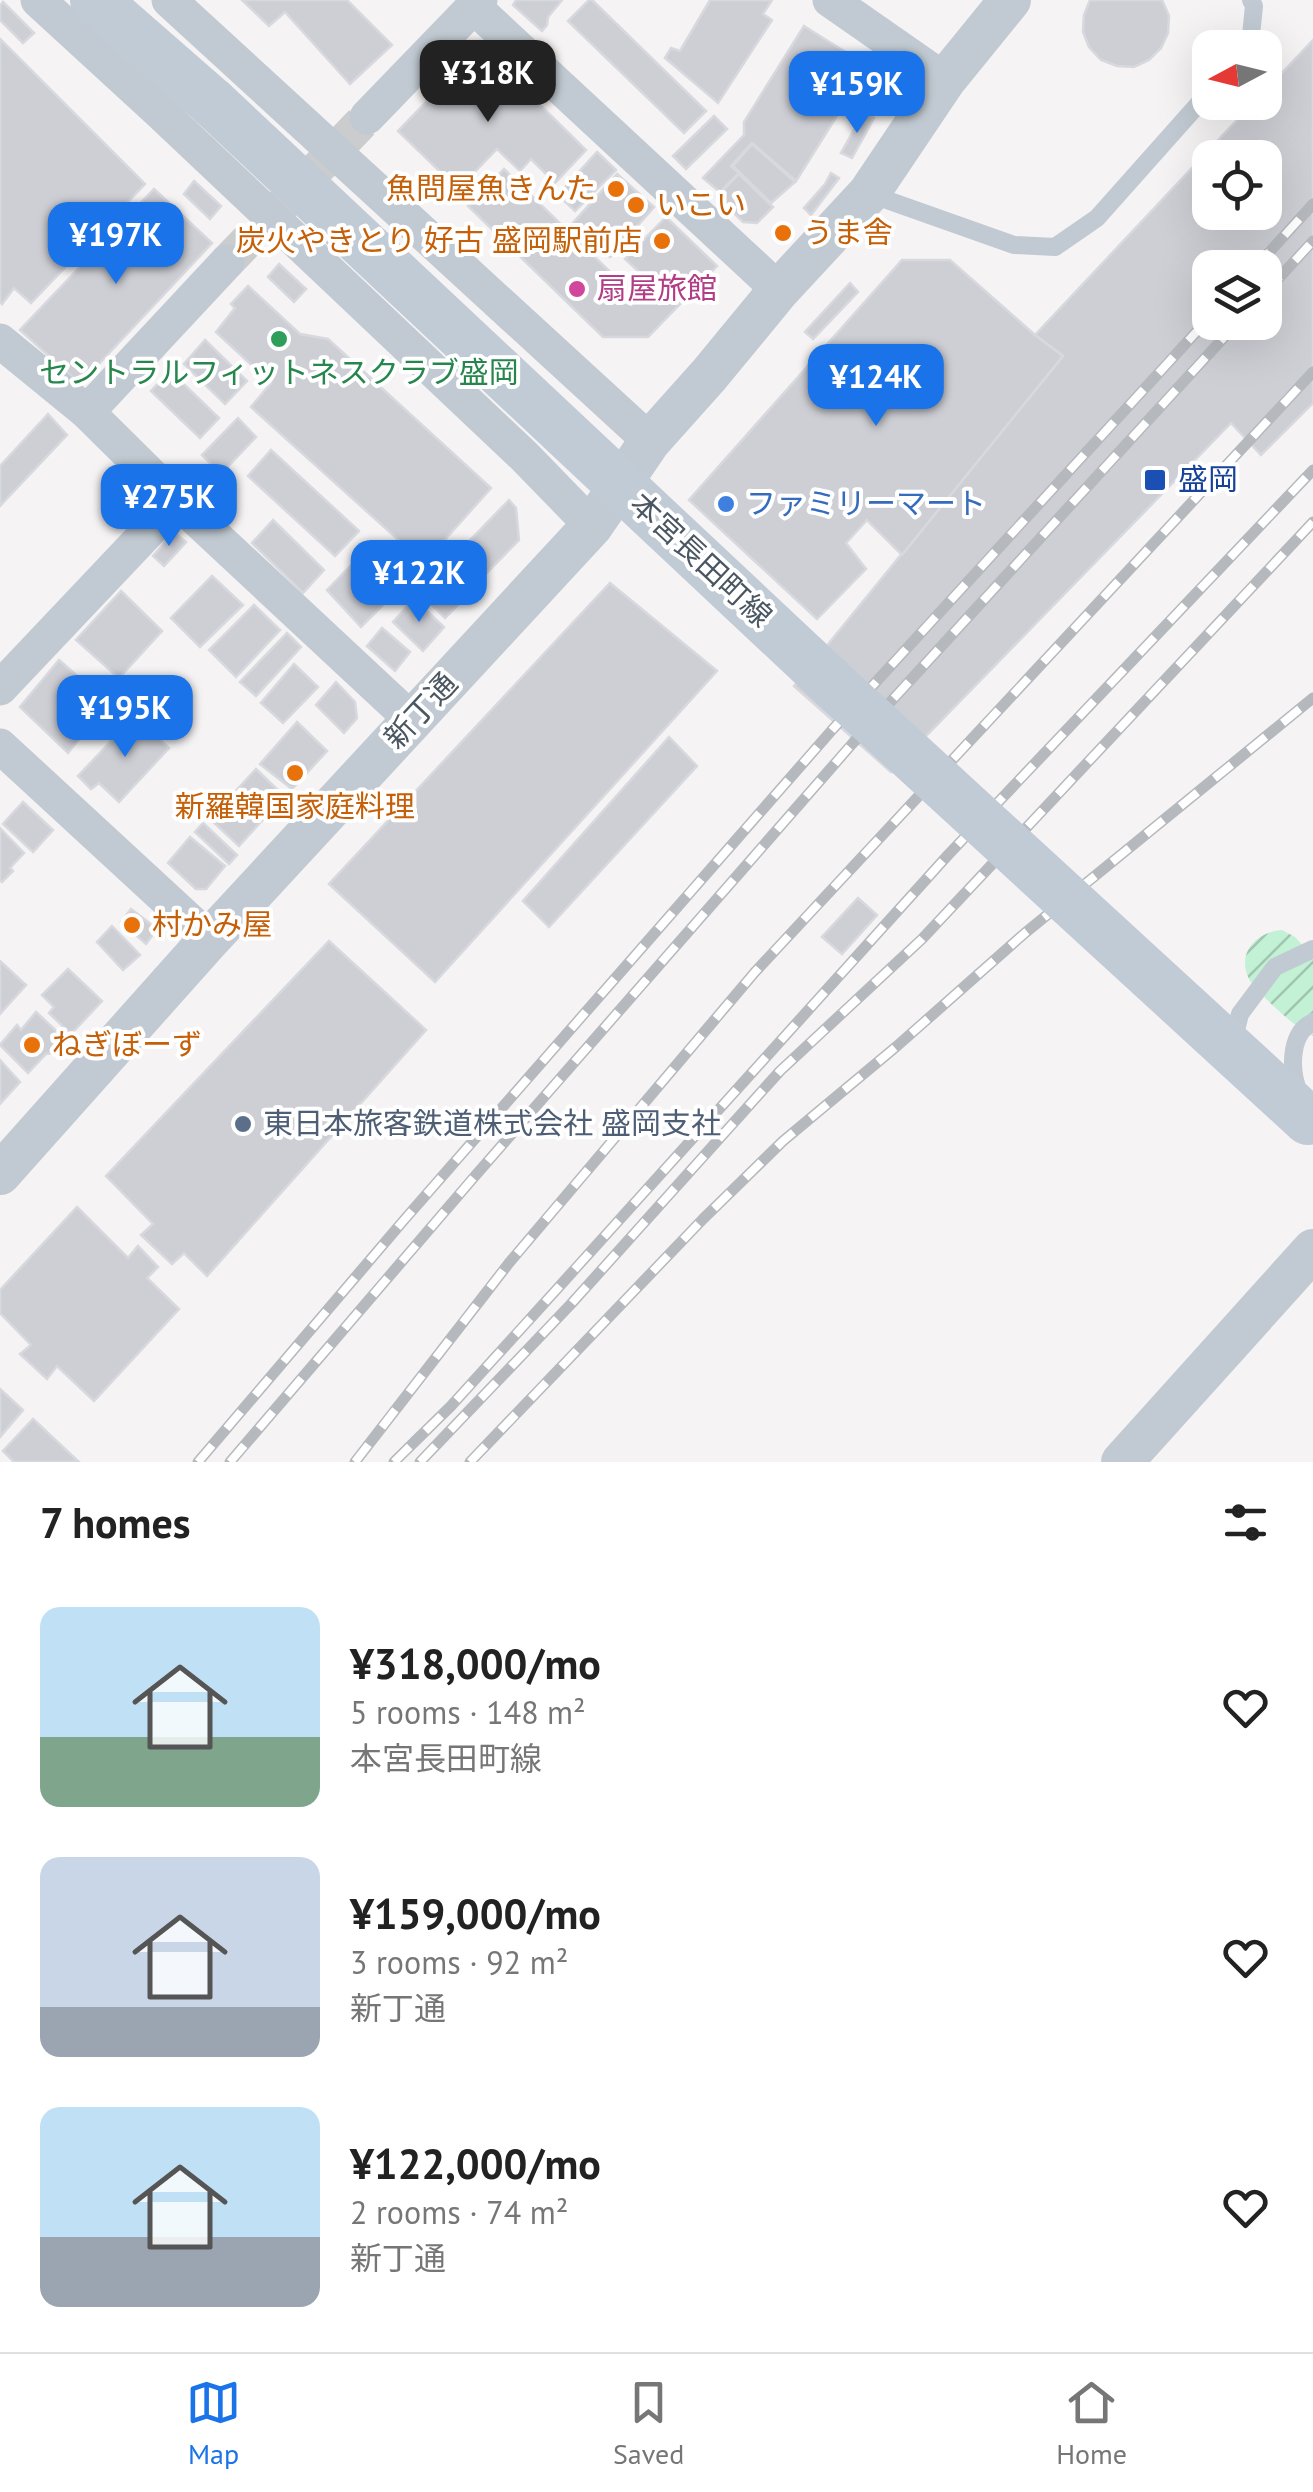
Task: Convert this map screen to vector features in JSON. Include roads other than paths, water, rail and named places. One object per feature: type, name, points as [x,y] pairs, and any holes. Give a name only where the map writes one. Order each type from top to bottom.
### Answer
[{"type":"main road","name":"本宮長田町線","points":[[95,0],[213,103],[838,689],[1312,1122]]},
{"type":"street","points":[[38,0],[511,443],[592,526]]},
{"type":"street","points":[[169,0],[650,441]]},
{"type":"street","points":[[830,0],[945,80]]},
{"type":"street","name":"新丁通","points":[[0,1174],[207,942],[592,526],[650,441],[779,290],[869,194],[945,80],[1010,0]]},
{"type":"street","points":[[367,117],[477,3],[779,290]]},
{"type":"street","points":[[87,412],[226,262]]},
{"type":"street","points":[[0,341],[87,412],[176,501],[412,720]]},
{"type":"street","points":[[0,688],[176,501]]},
{"type":"street","points":[[0,746],[192,922],[207,942]]},
{"type":"street","points":[[1122,1462],[1313,1250]]},
{"type":"lane","points":[[1250,0],[1254,6],[1251,30]]},
{"type":"lane","points":[[869,194],[1014,245],[1055,247],[1098,218],[1192,111]]},
{"type":"lane","points":[[1312,1122],[1281,1110],[1245,1076],[1232,1057],[1240,1014],[1274,966],[1313,949]]},
{"type":"lane","points":[[1312,1122],[1295,1084],[1293,1054],[1305,1025],[1313,1022]]},
{"type":"tunnel","points":[[227,262],[367,117]]},
{"type":"railway","points":[[1271,250],[1313,204]]},
{"type":"railway","points":[[1282,275],[1313,241]]},
{"type":"railway","points":[[198,1462],[832,730],[1192,337]]},
{"type":"railway","points":[[230,1462],[852,744],[1222,340]]},
{"type":"railway","points":[[355,1462],[509,1263],[755,972],[1313,372]]},
{"type":"railway","points":[[394,1462],[451,1406],[948,855],[1313,470]]},
{"type":"railway","points":[[420,1462],[571,1304],[780,1071],[922,939],[1313,522]]},
{"type":"railway","points":[[470,1462],[783,1141],[1025,933],[1313,698]]},
{"type":"place","name":"魚問屋魚きんた","points":[[616,189]]},
{"type":"place","name":"いこい","points":[[636,205]]},
{"type":"place","name":"うま舎","points":[[783,233]]},
{"type":"place","name":"炭火やきとり 好古 盛岡駅前店","points":[[662,241]]},
{"type":"place","name":"扇屋旅館","points":[[577,289]]},
{"type":"place","name":"セントラルフィットネスクラブ盛岡","points":[[279,339]]},
{"type":"place","name":"盛岡","points":[[1155,480]]},
{"type":"place","name":"ファミリーマート","points":[[726,504]]},
{"type":"place","name":"新羅韓国家庭料理","points":[[295,773]]},
{"type":"place","name":"村かみ屋","points":[[132,925]]},
{"type":"place","name":"ねぎぼーず","points":[[32,1045]]},
{"type":"place","name":"東日本旅客鉄道株式会社 盛岡支社","points":[[243,1124]]}]
